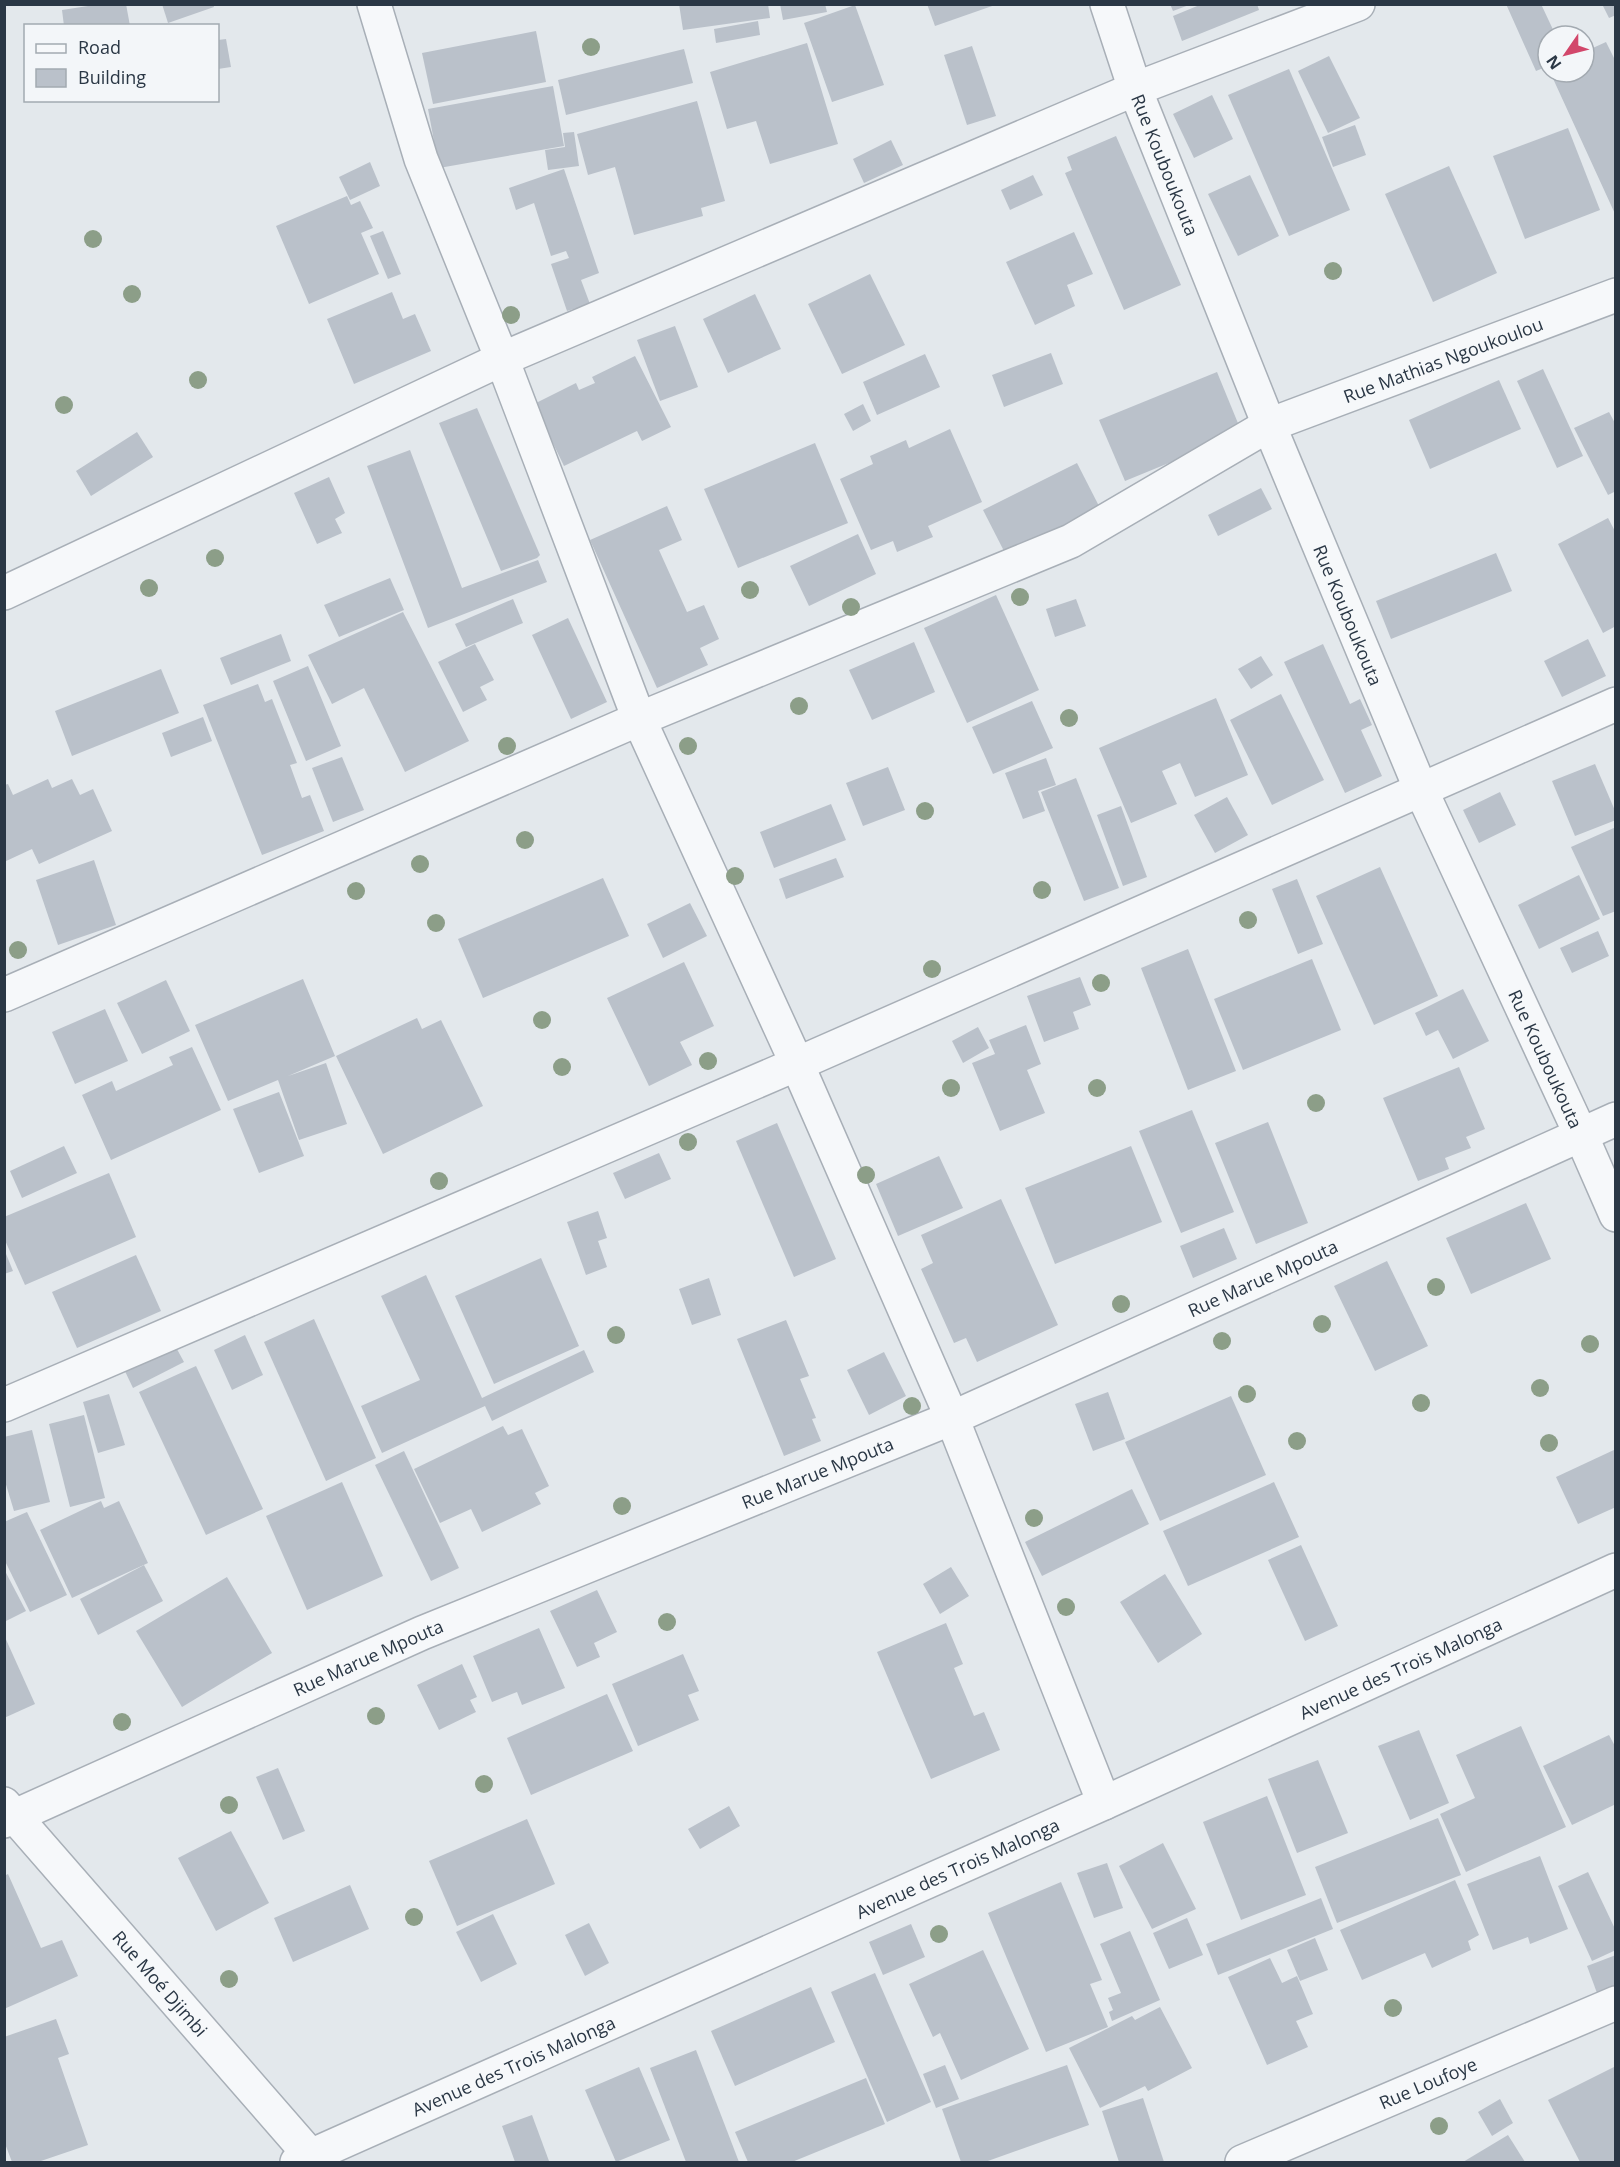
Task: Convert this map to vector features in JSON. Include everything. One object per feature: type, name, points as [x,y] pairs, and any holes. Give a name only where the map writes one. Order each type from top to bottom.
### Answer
[{"type":"street","points":[[374,4],[421,159],[502,359],[639,719],[797,1064],[952,1418],[1104,1803]]},
{"type":"street","name":"Rue Kouboukouta","points":[[1107,4],[1135,89],[1269,424],[1421,790],[1616,1215]]},
{"type":"street","points":[[4,593],[502,359],[1135,89],[1358,4]]},
{"type":"street","name":"Rue Mathias Ngoukoulou","points":[[4,995],[639,719],[1071,541],[1269,424],[1616,295]]},
{"type":"street","points":[[4,1405],[797,1064],[1616,704]]},
{"type":"street","name":"Rue Marue Mpouta","points":[[8,1814],[422,1633],[952,1418],[1616,1119]]},
{"type":"street","name":"Avenue des Trois Malonga","points":[[308,2161],[1616,1570]]},
{"type":"street","name":"Rue Moé Djimbi","points":[[8,1814],[308,2161]]},
{"type":"street","name":"Rue Loufoye","points":[[1242,2163],[1280,2154],[1616,2003]]},
{"type":"building","points":[[101,4],[126,4],[130,24],[64,24],[62,10]]},
{"type":"building","points":[[162,4],[213,4],[214,7],[168,23]]},
{"type":"building","points":[[679,4],[768,4],[770,18],[683,30]]},
{"type":"building","points":[[780,4],[825,4],[827,12],[783,20]]},
{"type":"building","points":[[927,4],[995,4],[995,5],[935,26]]},
{"type":"building","points":[[1170,4],[1189,4],[1189,5],[1173,11]]},
{"type":"building","points":[[1202,4],[1257,4],[1259,10],[1182,41],[1173,16]]},
{"type":"building","points":[[1506,4],[1541,4],[1550,24],[1536,24],[1536,71]]},
{"type":"building","points":[[1602,4],[1616,4],[1616,15],[1609,18]]},
{"type":"building","points":[[855,5],[884,85],[832,102],[804,23]]},
{"type":"building","points":[[758,21],[760,35],[716,43],[714,29]]},
{"type":"building","points":[[536,31],[546,82],[433,104],[422,53]]},
{"type":"building","points":[[226,39],[231,67],[219,69],[219,40]]},
{"type":"building","points":[[1606,42],[1616,62],[1616,216],[1556,84],[1596,84],[1596,47]]},
{"type":"building","points":[[807,43],[838,144],[770,164],[756,121],[727,129],[710,72]]},
{"type":"building","points":[[972,46],[996,116],[967,125],[944,55]]},
{"type":"building","points":[[684,49],[693,83],[566,115],[558,80]]},
{"type":"building","points":[[1329,56],[1360,118],[1328,133],[1298,71]]},
{"type":"building","points":[[1289,69],[1350,210],[1289,236],[1228,95]]},
{"type":"building","points":[[553,86],[564,146],[439,168],[428,109]]},
{"type":"building","points":[[1212,95],[1233,139],[1194,158],[1173,114]]},
{"type":"building","points":[[697,101],[725,201],[701,208],[703,216],[634,235],[615,167],[588,175],[577,134]]},
{"type":"building","points":[[1355,125],[1366,155],[1333,167],[1322,137]]},
{"type":"building","points":[[1568,128],[1600,210],[1525,239],[1493,156]]},
{"type":"building","points":[[574,132],[579,166],[548,170],[545,150],[565,147],[563,133]]},
{"type":"building","points":[[1116,136],[1181,285],[1124,310],[1065,173],[1072,170],[1067,157]]},
{"type":"building","points":[[891,140],[903,165],[864,183],[853,159]]},
{"type":"building","points":[[370,162],[380,186],[350,200],[339,177]]},
{"type":"building","points":[[1449,166],[1497,273],[1433,302],[1385,194]]},
{"type":"building","points":[[564,169],[599,273],[581,280],[590,304],[567,311],[551,264],[569,258],[566,251],[551,256],[534,203],[516,210],[509,188]]},
{"type":"building","points":[[1033,175],[1043,195],[1010,210],[1001,190]]},
{"type":"building","points":[[1250,175],[1279,236],[1238,256],[1208,194]]},
{"type":"building","points":[[347,196],[351,205],[360,201],[373,228],[361,233],[379,274],[309,304],[276,226]]},
{"type":"building","points":[[383,231],[401,274],[388,279],[370,236]]},
{"type":"building","points":[[1074,232],[1093,274],[1067,285],[1075,306],[1035,325],[1006,262]]},
{"type":"building","points":[[870,274],[905,345],[842,374],[808,304]]},
{"type":"building","points":[[392,292],[403,319],[415,314],[431,351],[354,384],[327,319]]},
{"type":"building","points":[[755,294],[781,349],[728,373],[703,319]]},
{"type":"building","points":[[675,326],[698,387],[660,401],[637,340]]},
{"type":"building","points":[[1051,353],[1063,384],[1004,407],[992,375]]},
{"type":"building","points":[[925,354],[940,387],[877,415],[863,382]]},
{"type":"building","points":[[635,356],[671,427],[642,441],[637,431],[564,466],[534,404],[576,383],[579,390],[595,383],[592,377]]},
{"type":"building","points":[[1543,369],[1583,456],[1557,468],[1517,381]]},
{"type":"building","points":[[1217,372],[1242,433],[1125,481],[1099,420]]},
{"type":"building","points":[[1499,380],[1521,429],[1430,469],[1409,420]]},
{"type":"building","points":[[863,404],[871,421],[853,431],[844,414]]},
{"type":"building","points":[[477,408],[540,555],[501,571],[439,423]]},
{"type":"building","points":[[1609,412],[1616,425],[1616,491],[1608,495],[1574,428]]},
{"type":"building","points":[[950,429],[982,502],[928,526],[933,537],[897,552],[893,541],[871,550],[840,479],[873,464],[870,456],[906,440],[909,448]]},
{"type":"building","points":[[137,432],[153,457],[91,496],[76,471]]},
{"type":"building","points":[[815,443],[848,523],[738,568],[704,489]]},
{"type":"building","points":[[410,450],[462,588],[538,560],[547,582],[428,628],[367,466]]},
{"type":"building","points":[[1077,463],[1100,508],[1006,555],[983,510]]},
{"type":"building","points":[[329,477],[345,513],[335,519],[342,533],[317,544],[294,493]]},
{"type":"building","points":[[1261,488],[1272,509],[1218,536],[1208,515]]},
{"type":"building","points":[[667,506],[682,540],[659,550],[687,612],[704,605],[719,639],[700,648],[708,665],[657,688],[590,540]]},
{"type":"building","points":[[1608,518],[1616,533],[1616,626],[1603,633],[1558,544]]},
{"type":"building","points":[[858,534],[876,574],[809,606],[790,566]]},
{"type":"building","points":[[1496,553],[1512,591],[1391,639],[1376,601]]},
{"type":"building","points":[[390,578],[404,610],[339,637],[324,605]]},
{"type":"building","points":[[996,595],[1039,690],[967,723],[924,628]]},
{"type":"building","points":[[513,599],[523,623],[466,647],[455,624]]},
{"type":"building","points":[[1076,599],[1086,626],[1055,637],[1046,609]]},
{"type":"building","points":[[403,612],[469,741],[405,772],[364,688],[332,704],[308,655]]},
{"type":"building","points":[[568,618],[607,702],[571,719],[532,635]]},
{"type":"building","points":[[281,634],[291,661],[231,685],[220,658]]},
{"type":"building","points":[[1588,639],[1606,676],[1562,697],[1544,661]]},
{"type":"building","points":[[914,642],[935,692],[872,720],[849,670]]},
{"type":"building","points":[[475,644],[494,680],[480,687],[487,700],[463,712],[438,662]]},
{"type":"building","points":[[1323,644],[1350,704],[1360,699],[1372,725],[1361,730],[1382,776],[1345,793],[1284,662]]},
{"type":"building","points":[[1261,656],[1273,675],[1251,689],[1238,669]]},
{"type":"building","points":[[308,666],[341,746],[306,761],[273,681]]},
{"type":"building","points":[[161,669],[179,713],[72,756],[55,711]]},
{"type":"building","points":[[258,684],[265,702],[272,699],[297,763],[290,765],[302,798],[310,795],[324,831],[262,855],[203,705]]},
{"type":"building","points":[[1281,694],[1324,780],[1272,805],[1230,720]]},
{"type":"building","points":[[1216,698],[1248,775],[1195,797],[1180,763],[1162,771],[1177,804],[1131,823],[1099,748]]},
{"type":"building","points":[[1032,701],[1053,748],[993,774],[972,727]]},
{"type":"building","points":[[203,717],[212,741],[171,757],[162,733]]},
{"type":"building","points":[[342,757],[364,810],[333,822],[312,768]]},
{"type":"building","points":[[1046,758],[1056,785],[1038,791],[1045,811],[1023,819],[1005,773]]},
{"type":"building","points":[[1595,764],[1616,813],[1616,820],[1575,836],[1552,781]]},
{"type":"building","points":[[888,767],[905,810],[863,826],[846,783]]},
{"type":"building","points":[[1076,778],[1119,888],[1084,901],[1041,792]]},
{"type":"building","points":[[48,779],[52,788],[72,779],[80,795],[93,789],[112,831],[39,864],[32,849],[4,862],[4,785],[8,784],[13,795]]},
{"type":"building","points":[[1500,792],[1516,825],[1479,843],[1463,810]]},
{"type":"building","points":[[1227,797],[1248,835],[1215,853],[1194,815]]},
{"type":"building","points":[[831,804],[846,840],[774,868],[760,832]]},
{"type":"building","points":[[1121,806],[1147,877],[1123,886],[1097,815]]},
{"type":"building","points":[[1616,827],[1616,911],[1603,916],[1571,847]]},
{"type":"building","points":[[836,858],[844,877],[786,899],[779,879]]},
{"type":"building","points":[[94,860],[116,925],[58,945],[36,880]]},
{"type":"building","points":[[1380,867],[1438,996],[1374,1025],[1316,896]]},
{"type":"building","points":[[1579,875],[1600,919],[1539,949],[1518,905]]},
{"type":"building","points":[[603,878],[629,936],[483,998],[458,939]]},
{"type":"building","points":[[1297,879],[1323,944],[1298,954],[1272,889]]},
{"type":"building","points":[[690,903],[707,936],[663,958],[647,924]]},
{"type":"building","points":[[1598,931],[1609,956],[1572,973],[1560,948]]},
{"type":"building","points":[[1188,949],[1236,1071],[1188,1090],[1141,968]]},
{"type":"building","points":[[1312,959],[1341,1030],[1243,1070],[1214,999]]},
{"type":"building","points":[[684,962],[714,1026],[680,1042],[692,1065],[649,1086],[607,998]]},
{"type":"building","points":[[1080,977],[1091,1005],[1073,1012],[1079,1029],[1044,1042],[1027,996]]},
{"type":"building","points":[[303,979],[335,1056],[288,1076],[326,1063],[347,1124],[299,1140],[278,1080],[228,1101],[195,1025]]},
{"type":"building","points":[[166,980],[190,1031],[142,1054],[117,1003]]},
{"type":"building","points":[[1463,989],[1489,1041],[1453,1059],[1438,1030],[1426,1036],[1415,1013]]},
{"type":"building","points":[[105,1009],[128,1061],[75,1084],[52,1032]]},
{"type":"building","points":[[417,1018],[422,1029],[441,1020],[483,1106],[383,1154],[336,1056]]},
{"type":"building","points":[[1026,1025],[1041,1064],[1027,1070],[1045,1113],[1000,1131],[972,1063],[995,1054],[989,1040]]},
{"type":"building","points":[[978,1027],[989,1048],[963,1063],[952,1041]]},
{"type":"building","points":[[192,1047],[221,1110],[111,1160],[82,1095],[112,1081],[116,1091],[173,1065],[169,1057]]},
{"type":"building","points":[[1459,1067],[1485,1129],[1466,1137],[1471,1148],[1445,1158],[1449,1169],[1418,1181],[1383,1098]]},
{"type":"building","points":[[279,1092],[304,1156],[259,1173],[233,1109]]},
{"type":"building","points":[[1192,1110],[1234,1212],[1181,1233],[1139,1131]]},
{"type":"building","points":[[1268,1122],[1308,1223],[1256,1244],[1215,1143]]},
{"type":"building","points":[[777,1123],[836,1259],[794,1277],[736,1141]]},
{"type":"building","points":[[64,1146],[77,1173],[22,1198],[10,1171]]},
{"type":"building","points":[[1131,1146],[1162,1222],[1055,1264],[1025,1188]]},
{"type":"building","points":[[659,1153],[671,1179],[625,1199],[613,1173]]},
{"type":"building","points":[[939,1156],[963,1208],[898,1236],[876,1184]]},
{"type":"building","points":[[109,1173],[136,1237],[25,1285],[4,1238],[4,1217]]},
{"type":"building","points":[[1001,1199],[1058,1325],[977,1362],[966,1338],[954,1343],[921,1269],[933,1263],[921,1235]]},
{"type":"building","points":[[1526,1203],[1551,1259],[1471,1294],[1446,1238]]},
{"type":"building","points":[[598,1211],[607,1238],[598,1241],[607,1267],[586,1275],[567,1222]]},
{"type":"building","points":[[1224,1228],[1237,1259],[1193,1278],[1180,1246]]},
{"type":"building","points":[[4,1249],[13,1271],[4,1274]]},
{"type":"building","points":[[136,1255],[161,1311],[77,1348],[52,1292]]},
{"type":"building","points":[[541,1258],[579,1346],[494,1384],[455,1296]]},
{"type":"building","points":[[1387,1261],[1428,1346],[1375,1371],[1334,1286]]},
{"type":"building","points":[[426,1275],[482,1398],[584,1350],[594,1372],[492,1421],[485,1406],[382,1453],[361,1406],[420,1380],[381,1296]]},
{"type":"building","points":[[709,1278],[721,1315],[692,1325],[679,1289]]},
{"type":"building","points":[[314,1319],[376,1458],[326,1481],[264,1342]]},
{"type":"building","points":[[786,1320],[809,1376],[800,1379],[816,1418],[812,1419],[821,1441],[784,1456],[737,1339]]},
{"type":"building","points":[[245,1335],[263,1375],[232,1390],[214,1350]]},
{"type":"building","points":[[172,1340],[184,1362],[133,1388],[122,1365]]},
{"type":"building","points":[[884,1352],[906,1396],[869,1415],[847,1370]]},
{"type":"building","points":[[196,1366],[263,1509],[206,1535],[139,1392]]},
{"type":"building","points":[[1108,1392],[1125,1439],[1093,1451],[1075,1404]]},
{"type":"building","points":[[109,1394],[125,1445],[98,1453],[83,1402]]},
{"type":"building","points":[[1231,1396],[1266,1475],[1160,1521],[1125,1442]]},
{"type":"building","points":[[84,1415],[105,1498],[70,1507],[49,1424]]},
{"type":"building","points":[[503,1426],[508,1435],[522,1429],[549,1486],[535,1493],[541,1504],[482,1532],[471,1509],[440,1523],[414,1469]]},
{"type":"building","points":[[32,1430],[50,1502],[14,1511],[4,1478],[4,1437]]},
{"type":"building","points":[[1616,1449],[1616,1507],[1578,1524],[1556,1477]]},
{"type":"building","points":[[404,1451],[459,1568],[431,1581],[375,1465]]},
{"type":"building","points":[[342,1482],[383,1576],[307,1610],[266,1516]]},
{"type":"building","points":[[1274,1482],[1299,1537],[1188,1586],[1163,1531]]},
{"type":"building","points":[[1132,1489],[1149,1524],[1042,1576],[1025,1542]]},
{"type":"building","points":[[101,1501],[104,1508],[119,1501],[148,1563],[72,1598],[40,1530]]},
{"type":"building","points":[[27,1512],[67,1595],[30,1612],[4,1559],[4,1522]]},
{"type":"building","points":[[1301,1545],[1338,1626],[1305,1641],[1268,1560]]},
{"type":"building","points":[[144,1565],[163,1601],[98,1635],[80,1599]]},
{"type":"building","points":[[951,1567],[969,1596],[940,1614],[923,1584]]},
{"type":"building","points":[[4,1569],[26,1611],[4,1622]]},
{"type":"building","points":[[1165,1574],[1202,1634],[1158,1663],[1120,1602]]},
{"type":"building","points":[[227,1577],[272,1653],[182,1707],[136,1631]]},
{"type":"building","points":[[597,1590],[617,1632],[594,1643],[600,1657],[577,1667],[550,1611]]},
{"type":"building","points":[[946,1623],[963,1664],[954,1668],[974,1716],[984,1712],[1000,1750],[931,1779],[877,1652]]},
{"type":"building","points":[[539,1628],[565,1688],[522,1705],[517,1692],[492,1702],[473,1656]]},
{"type":"building","points":[[4,1635],[35,1704],[4,1718]]},
{"type":"building","points":[[683,1654],[699,1691],[688,1695],[699,1720],[638,1746],[612,1684]]},
{"type":"building","points":[[462,1664],[477,1697],[470,1700],[476,1712],[439,1730],[417,1685]]},
{"type":"building","points":[[607,1694],[633,1751],[531,1795],[507,1738]]},
{"type":"building","points":[[1521,1726],[1566,1827],[1466,1872],[1440,1814],[1475,1798],[1456,1755]]},
{"type":"building","points":[[1419,1730],[1449,1803],[1410,1820],[1378,1746]]},
{"type":"building","points":[[1609,1735],[1616,1748],[1616,1804],[1572,1825],[1543,1766]]},
{"type":"building","points":[[1318,1760],[1348,1833],[1297,1853],[1268,1779]]},
{"type":"building","points":[[278,1768],[305,1831],[283,1840],[256,1777]]},
{"type":"building","points":[[1267,1796],[1306,1895],[1241,1920],[1203,1822]]},
{"type":"building","points":[[729,1806],[740,1826],[700,1849],[688,1829]]},
{"type":"building","points":[[1438,1818],[1461,1875],[1337,1923],[1315,1867]]},
{"type":"building","points":[[527,1819],[555,1884],[457,1926],[429,1861]]},
{"type":"building","points":[[231,1831],[269,1903],[216,1931],[178,1858]]},
{"type":"building","points":[[1163,1843],[1196,1909],[1152,1929],[1119,1866]]},
{"type":"building","points":[[1540,1856],[1568,1929],[1530,1944],[1528,1937],[1493,1950],[1467,1884]]},
{"type":"building","points":[[1107,1863],[1123,1908],[1094,1918],[1077,1873]]},
{"type":"building","points":[[1588,1872],[1616,1931],[1616,1950],[1592,1961],[1558,1886]]},
{"type":"building","points":[[8,1874],[41,1948],[62,1940],[78,1976],[4,2009],[4,1876]]},
{"type":"building","points":[[1455,1880],[1479,1935],[1468,1941],[1471,1950],[1432,1968],[1425,1953],[1362,1980],[1340,1930]]},
{"type":"building","points":[[1061,1882],[1102,1980],[1090,1984],[1108,2027],[1046,2052],[988,1913]]},
{"type":"building","points":[[350,1885],[369,1929],[293,1962],[274,1918]]},
{"type":"building","points":[[1321,1898],[1333,1929],[1218,1975],[1206,1944]]},
{"type":"building","points":[[493,1914],[517,1964],[481,1982],[456,1932]]},
{"type":"building","points":[[1187,1918],[1203,1955],[1169,1969],[1153,1933]]},
{"type":"building","points":[[589,1923],[609,1963],[585,1976],[565,1935]]},
{"type":"building","points":[[911,1924],[925,1957],[883,1975],[869,1942]]},
{"type":"building","points":[[1130,1931],[1160,2000],[1112,2021],[1109,2012],[1113,2010],[1108,1998],[1121,1993],[1100,1944]]},
{"type":"building","points":[[1315,1938],[1328,1970],[1300,1981],[1287,1950]]},
{"type":"building","points":[[983,1950],[1029,2049],[961,2080],[940,2033],[933,2037],[909,1984]]},
{"type":"building","points":[[1616,1955],[1616,1986],[1597,1993],[1587,1966]]},
{"type":"building","points":[[1270,1958],[1282,1983],[1297,1976],[1313,2014],[1296,2021],[1308,2047],[1267,2065],[1228,1977]]},
{"type":"building","points":[[875,1973],[931,2102],[887,2122],[831,1992]]},
{"type":"building","points":[[811,1987],[835,2042],[735,2086],[711,2031]]},
{"type":"building","points":[[1160,2007],[1192,2068],[1148,2091],[1145,2086],[1100,2108],[1069,2048],[1132,2016],[1135,2020]]},
{"type":"building","points":[[56,2019],[69,2054],[58,2058],[88,2145],[38,2162],[12,2162],[4,2141],[4,2037]]},
{"type":"building","points":[[696,2050],[739,2162],[686,2162],[650,2068]]},
{"type":"building","points":[[945,2065],[959,2099],[936,2108],[923,2074]]},
{"type":"building","points":[[1067,2065],[1089,2125],[985,2162],[961,2162],[942,2109]]},
{"type":"building","points":[[1616,2066],[1616,2162],[1580,2162],[1548,2100]]},
{"type":"building","points":[[639,2067],[670,2140],[616,2162],[585,2090]]},
{"type":"building","points":[[866,2078],[885,2124],[792,2162],[748,2162],[735,2132]]},
{"type":"building","points":[[1143,2098],[1164,2162],[1119,2162],[1102,2111]]},
{"type":"building","points":[[1500,2099],[1513,2123],[1492,2136],[1478,2112]]},
{"type":"building","points":[[532,2115],[549,2161],[515,2162],[502,2126]]},
{"type":"building","points":[[1508,2135],[1525,2162],[1463,2162]]}]
